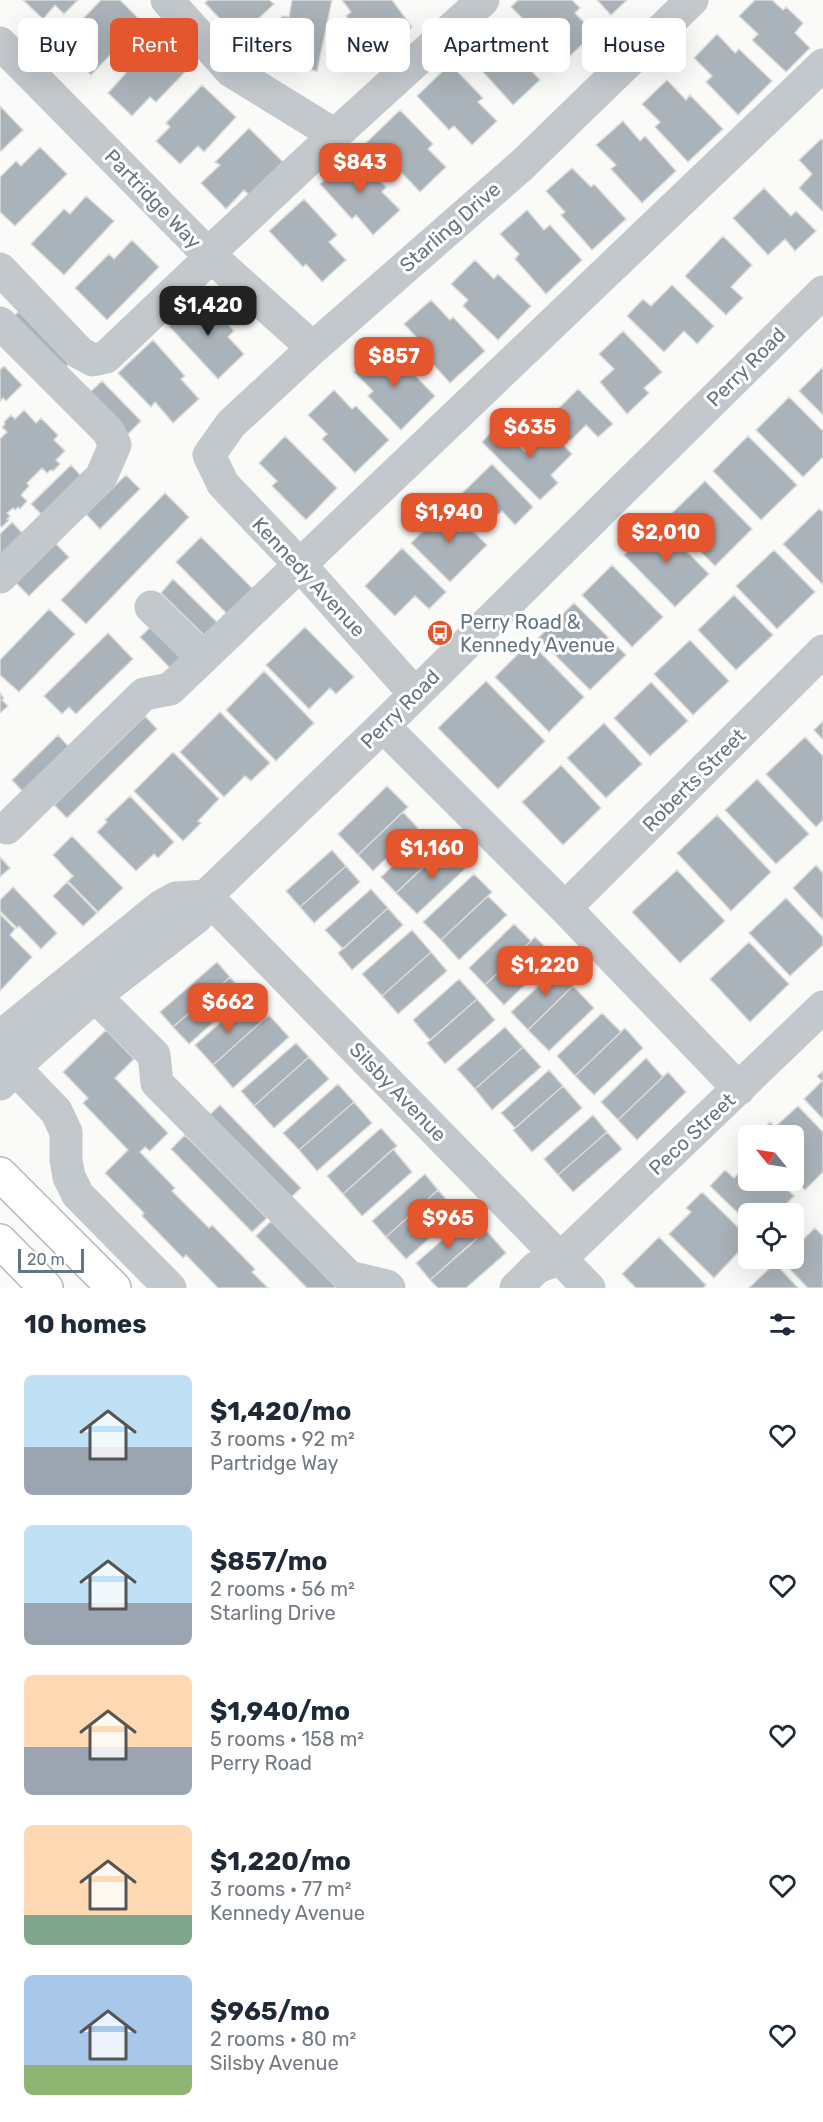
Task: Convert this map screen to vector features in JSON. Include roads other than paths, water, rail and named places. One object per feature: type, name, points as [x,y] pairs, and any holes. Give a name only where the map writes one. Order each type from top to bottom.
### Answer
[{"type":"main road","points":[[0,1174],[114,1288]]},
{"type":"main road","points":[[0,1241],[46,1288]]},
{"type":"street","points":[[167,0],[231,71],[335,135]]},
{"type":"street","points":[[0,269],[80,353],[93,360],[106,357],[335,135],[483,0]]},
{"type":"street","name":"Starling Drive","points":[[209,455],[231,424],[313,348],[522,165],[692,0]]},
{"type":"street","name":"Partridge Way","points":[[0,43],[210,256],[313,348]]},
{"type":"street","points":[[7,828],[144,694],[170,689],[823,65]]},
{"type":"street","name":"Perry Road","points":[[5,1069],[31,1052],[95,996],[197,917],[206,896],[383,726],[823,292]]},
{"type":"street","points":[[0,322],[108,431],[115,445],[101,477],[0,577]]},
{"type":"street","name":"Kennedy Avenue","points":[[209,455],[223,484],[301,566],[415,694]]},
{"type":"street","points":[[151,607],[202,658]]},
{"type":"street","name":"Roberts Street","points":[[565,908],[823,651]]},
{"type":"street","points":[[383,726],[565,908],[740,1089]]},
{"type":"street","points":[[0,1037],[160,907],[176,898],[206,896]]},
{"type":"street","name":"Silsby Avenue","points":[[206,896],[556,1274],[589,1288]]},
{"type":"street","points":[[95,996],[154,1055],[157,1083],[349,1277],[389,1288]]},
{"type":"street","name":"Peco Street","points":[[516,1288],[537,1267],[556,1274],[823,1007]]},
{"type":"street","points":[[5,1069],[56,1112],[66,1132],[66,1160],[69,1178],[78,1195],[170,1288]]},
{"type":"place","name":"Perry Road & Kennedy Avenue","points":[[440,633]]}]
